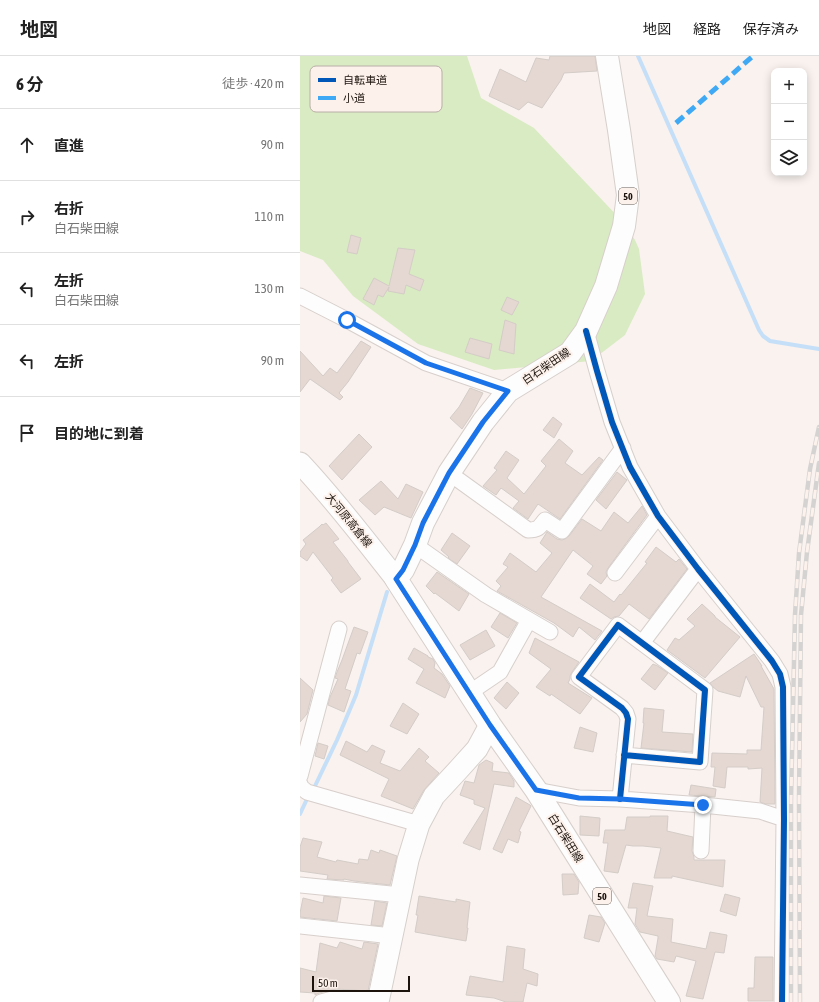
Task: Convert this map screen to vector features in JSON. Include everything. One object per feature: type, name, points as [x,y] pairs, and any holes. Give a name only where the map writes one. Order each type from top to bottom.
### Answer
[{"type":"main road","name":"白石柴田線","points":[[608,56],[628,195],[624,226],[606,286],[586,331],[570,353],[508,391],[483,422],[449,473],[423,523],[415,545],[403,570],[396,579],[490,725],[536,790],[669,1002]]},
{"type":"street","points":[[300,296],[426,363],[508,391]]},
{"type":"street","points":[[586,331],[612,422],[630,467],[658,516],[698,569],[772,661],[780,674],[783,687],[784,819],[782,1002]]},
{"type":"street","points":[[449,473],[528,530],[540,528],[545,520],[562,531],[623,448]]},
{"type":"street","name":"大河原高倉線","points":[[300,463],[357,529],[396,579]]},
{"type":"street","points":[[616,573],[658,516]]},
{"type":"street","points":[[415,545],[486,595],[550,632]]},
{"type":"street","points":[[642,643],[698,569]]},
{"type":"street","points":[[469,693],[500,672],[529,620]]},
{"type":"street","points":[[620,799],[624,755],[628,719],[626,713],[622,708],[579,677],[618,625],[705,690],[700,762],[624,755]]},
{"type":"street","points":[[300,776],[339,629]]},
{"type":"street","points":[[321,1002],[336,998],[378,1001],[408,860],[419,824],[434,796],[477,749],[490,725]]},
{"type":"street","points":[[300,784],[301,787],[307,792],[419,824]]},
{"type":"street","points":[[536,790],[579,798],[620,799],[760,811],[784,819]]},
{"type":"street","points":[[701,851],[703,805]]},
{"type":"street","points":[[300,885],[401,895]]},
{"type":"street","points":[[300,926],[392,936]]},
{"type":"green space","points":[[300,56],[467,56],[481,98],[534,128],[623,222],[639,249],[645,294],[625,335],[591,361],[494,370],[418,344],[353,296],[323,260],[300,251]]},
{"type":"building","points":[[550,56],[595,56],[597,71],[564,73],[542,108],[528,102],[519,110],[489,96],[500,69],[526,82],[536,58],[549,60]]},
{"type":"building","points":[[351,235],[361,238],[357,254],[347,252]]},
{"type":"building","points":[[398,248],[415,250],[409,274],[424,280],[420,291],[406,285],[404,294],[388,291],[389,287],[383,297],[378,295],[374,305],[363,299],[374,278],[389,286]]},
{"type":"building","points":[[507,297],[519,302],[512,315],[501,310]]},
{"type":"building","points":[[505,320],[516,324],[514,354],[499,350]]},
{"type":"building","points":[[470,338],[492,344],[489,359],[465,352]]},
{"type":"building","points":[[361,341],[371,347],[339,393],[343,397],[340,400],[310,379],[300,392],[300,351],[323,376],[330,368],[337,373]]},
{"type":"building","points":[[470,388],[483,393],[462,429],[450,418],[459,407]]},
{"type":"building","points":[[553,417],[562,424],[554,438],[543,430]]},
{"type":"building","points":[[359,434],[372,447],[342,480],[329,466]]},
{"type":"building","points":[[559,439],[573,451],[565,463],[582,475],[599,457],[603,460],[560,519],[538,504],[528,519],[513,508],[519,501],[501,488],[496,495],[483,486],[497,470],[494,468],[506,451],[519,460],[507,478],[524,494],[546,466],[541,461]]},
{"type":"building","points":[[617,472],[627,480],[606,509],[596,500]]},
{"type":"building","points":[[381,481],[398,499],[406,484],[423,492],[411,518],[384,507],[375,515],[359,500]]},
{"type":"building","points":[[642,506],[647,515],[608,568],[606,572],[607,576],[601,584],[587,574],[593,566],[573,550],[541,597],[602,631],[595,640],[579,627],[573,637],[554,623],[497,591],[501,586],[496,581],[508,567],[503,564],[510,553],[536,572],[552,553],[540,543],[547,532],[557,539],[565,539],[582,519],[601,531],[614,512],[628,523]]},
{"type":"building","points":[[326,523],[339,539],[333,542],[361,579],[341,593],[331,580],[333,578],[313,552],[307,561],[300,556],[300,552],[306,544],[303,540],[322,524],[323,525]]},
{"type":"building","points":[[452,533],[470,546],[457,564],[448,558],[449,557],[441,550]]},
{"type":"building","points":[[656,547],[676,562],[679,559],[687,569],[649,619],[629,604],[619,616],[611,619],[580,598],[590,584],[614,602],[647,563],[645,562]]},
{"type":"building","points":[[437,572],[469,594],[459,611],[435,593],[434,594],[426,586]]},
{"type":"building","points":[[702,604],[715,617],[740,637],[705,678],[667,650],[675,638],[679,640],[695,626],[687,619]]},
{"type":"building","points":[[500,613],[517,623],[508,638],[491,627]]},
{"type":"building","points":[[354,627],[368,632],[360,654],[357,653],[345,689],[351,691],[344,712],[328,705],[338,679],[335,678],[337,672]]},
{"type":"building","points":[[486,630],[495,646],[470,660],[460,645]]},
{"type":"building","points":[[535,638],[579,662],[572,672],[568,683],[592,698],[580,714],[551,694],[550,696],[536,687],[551,669],[529,653]]},
{"type":"building","points":[[414,648],[433,659],[435,663],[434,668],[442,674],[450,686],[445,698],[416,683],[424,669],[408,659]]},
{"type":"building","points":[[754,654],[774,689],[775,804],[760,802],[762,768],[748,769],[748,767],[727,767],[725,788],[713,786],[715,767],[711,767],[712,753],[747,754],[747,750],[761,750],[764,707],[761,707],[746,676],[740,697],[718,691],[710,683]]},
{"type":"building","points":[[653,664],[668,673],[655,690],[641,679]]},
{"type":"building","points":[[300,678],[313,690],[307,714],[300,722]]},
{"type":"building","points":[[507,682],[519,693],[506,709],[494,698]]},
{"type":"building","points":[[403,703],[419,714],[407,734],[390,726]]},
{"type":"building","points":[[644,708],[664,710],[662,732],[693,734],[692,752],[641,748]]},
{"type":"building","points":[[580,727],[597,733],[593,752],[574,748]]},
{"type":"building","points":[[346,741],[367,752],[372,745],[385,751],[380,763],[400,771],[419,748],[429,757],[425,761],[439,773],[424,790],[413,809],[381,796],[389,779],[340,755]]},
{"type":"building","points":[[318,743],[328,746],[324,759],[315,756]]},
{"type":"building","points":[[486,760],[493,763],[492,771],[509,773],[514,781],[514,787],[494,784],[480,850],[463,843],[485,808],[474,804],[474,800],[460,795],[465,781],[474,783],[479,765]]},
{"type":"building","points":[[691,785],[716,789],[715,797],[689,795]]},
{"type":"building","points":[[516,797],[531,806],[519,831],[521,832],[518,843],[508,839],[502,853],[493,849]]},
{"type":"building","points":[[580,816],[600,818],[599,836],[580,835]]},
{"type":"building","points":[[668,816],[667,831],[693,837],[692,851],[694,860],[725,860],[723,887],[672,876],[672,878],[654,878],[661,848],[626,845],[618,873],[604,871],[608,843],[603,843],[605,830],[625,830],[627,817]]},
{"type":"building","points":[[303,838],[322,842],[317,857],[336,862],[337,860],[358,864],[359,859],[368,860],[371,850],[379,853],[380,850],[397,856],[390,885],[344,879],[327,879],[328,875],[300,871],[300,847]]},
{"type":"building","points":[[562,874],[574,874],[579,882],[578,894],[563,895]]},
{"type":"building","points":[[633,883],[653,886],[647,916],[673,919],[671,942],[706,949],[710,932],[727,935],[724,953],[715,952],[703,999],[686,996],[696,961],[676,956],[674,962],[657,959],[655,956],[658,936],[640,932],[635,924],[637,908],[628,908]]},
{"type":"building","points":[[725,894],[740,898],[736,916],[720,911]]},
{"type":"building","points":[[324,896],[341,898],[337,921],[300,917],[303,898],[323,903]]},
{"type":"building","points":[[419,896],[456,902],[456,899],[470,902],[466,941],[415,932]]},
{"type":"building","points":[[375,901],[387,903],[382,926],[371,925]]},
{"type":"building","points":[[589,915],[601,917],[605,923],[599,942],[584,938]]},
{"type":"building","points":[[340,942],[362,949],[364,942],[378,944],[368,991],[336,989],[315,995],[315,993],[300,992],[300,968],[316,972],[320,943],[337,948]]},
{"type":"building","points":[[507,946],[525,949],[523,969],[538,974],[537,986],[527,983],[523,1002],[506,1002],[494,998],[466,995],[470,976],[503,982]]},
{"type":"building","points":[[755,957],[773,957],[773,1001],[748,1001],[748,988],[754,988]]},
{"type":"waterway","points":[[638,56],[759,330],[763,336],[770,341],[819,349]]},
{"type":"waterway","points":[[315,786],[356,695],[387,592]]},
{"type":"waterway","points":[[300,814],[307,799]]},
{"type":"railway","points":[[791,1002],[791,800],[795,615],[799,553],[810,469],[819,427]]},
{"type":"railway","points":[[800,1002],[799,799],[801,615],[807,552],[819,463]]},
{"type":"marked path","points":[[676,123],[753,56]]},
{"type":"cycle path","points":[[586,331],[612,422],[630,467],[658,516],[698,569],[772,661],[780,674],[783,687],[784,819],[782,1002]]},
{"type":"cycle path","points":[[620,799],[628,719],[626,713],[622,708],[579,677],[618,625],[705,690],[700,762],[624,755]]},
{"type":"route","points":[[347,320],[426,363],[508,391],[483,422],[449,473],[423,523],[415,545],[403,570],[396,579],[490,725],[536,790],[579,798],[620,799],[703,805]]}]
